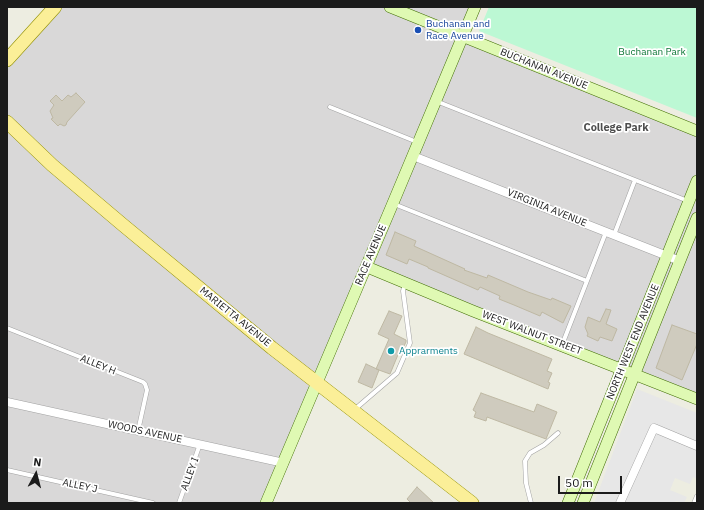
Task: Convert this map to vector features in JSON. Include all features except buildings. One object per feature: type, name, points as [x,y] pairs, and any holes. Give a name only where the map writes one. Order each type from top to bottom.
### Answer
[{"type":"main road","points":[[7,60],[55,7]]},
{"type":"main road","name":"MARIETTA AVENUE","points":[[7,122],[52,165],[91,199],[272,348],[318,382],[472,503]]},
{"type":"street","name":"BUCHANAN AVENUE","points":[[390,7],[697,131]]},
{"type":"street","name":"RACE AVENUE","points":[[266,503],[475,7]]},
{"type":"street","name":"VIRGINIA AVENUE","points":[[413,156],[680,261]]},
{"type":"street","name":"NORTH WEST END AVENUE","points":[[568,503],[697,181]]},
{"type":"street","name":"NORTH WEST END AVENUE","points":[[583,503],[697,218]]},
{"type":"street","name":"WEST WALNUT STREET","points":[[366,267],[473,311],[697,399]]},
{"type":"street","name":"WOODS AVENUE","points":[[7,402],[284,463]]},
{"type":"street","points":[[620,503],[654,428],[697,446]]},
{"type":"lane","points":[[436,100],[689,202]]},
{"type":"lane","points":[[330,107],[418,143]]},
{"type":"lane","points":[[562,345],[587,281],[635,180]]},
{"type":"lane","points":[[393,204],[587,281]]},
{"type":"lane","points":[[353,410],[397,374],[410,343],[403,291],[405,282]]},
{"type":"lane","name":"ALLEY H","points":[[7,328],[143,382],[147,390],[138,431]]},
{"type":"lane","points":[[531,503],[526,483],[524,461],[530,453],[544,445],[558,433]]},
{"type":"lane","name":"ALLEY I","points":[[179,503],[200,444]]},
{"type":"lane","name":"ALLEY J","points":[[7,470],[153,503]]},
{"type":"lane","points":[[694,503],[697,496]]},
{"type":"shaded area","points":[[55,7],[475,7],[463,36],[697,131],[697,399],[367,267],[266,503],[7,503],[7,60]]},
{"type":"shaded area","points":[[637,389],[697,413],[697,479],[693,477],[690,484],[675,478],[670,490],[687,497],[684,503],[676,501],[675,503],[594,503]]},
{"type":"green space","name":"Buchanan Park","points":[[489,7],[697,7],[697,118],[479,31]]},
{"type":"place","name":"Buchanan and Race Avenue","points":[[418,30]]},
{"type":"place","name":"Apprarments","points":[[391,351]]},
{"type":"district","name":"College Park","points":[[616,128]]}]
